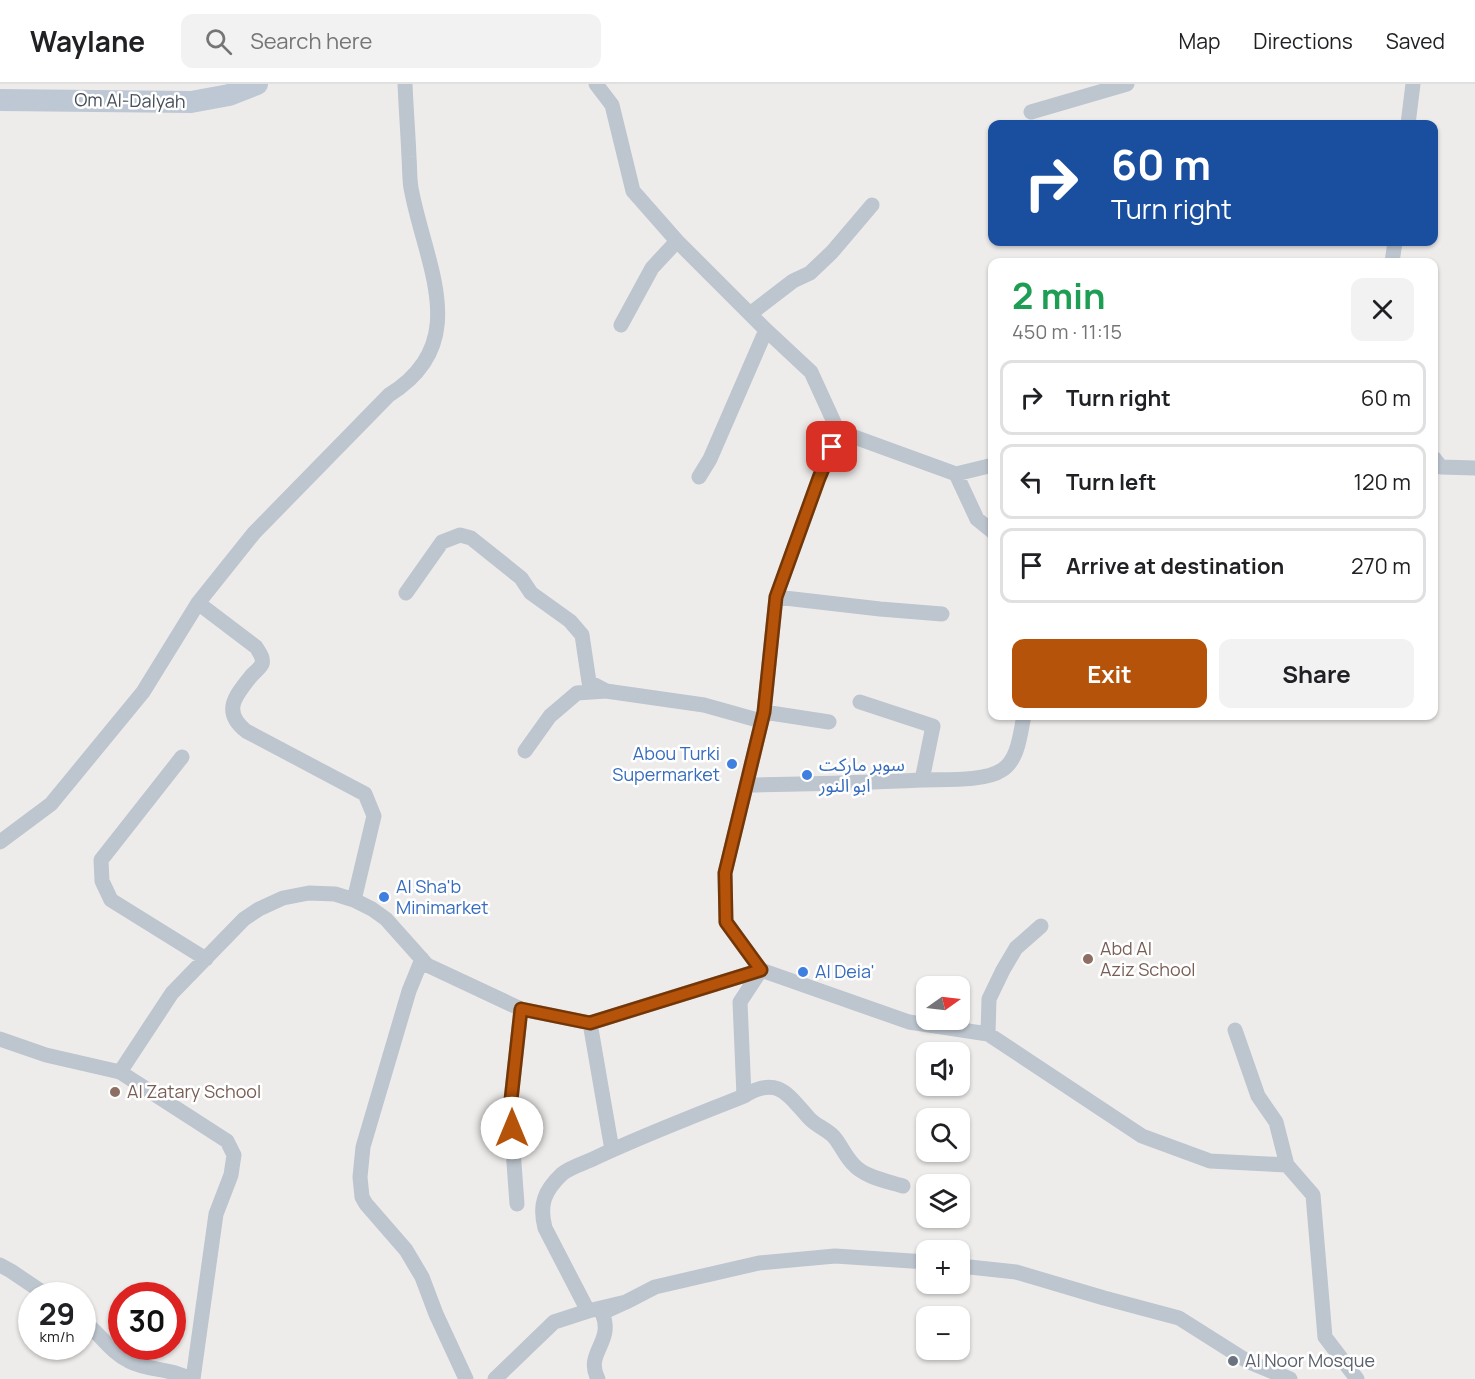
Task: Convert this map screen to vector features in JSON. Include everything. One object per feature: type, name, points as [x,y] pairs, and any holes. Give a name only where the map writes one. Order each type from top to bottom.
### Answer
[{"type":"street","name":"Om Al-Dalyah","points":[[0,100],[191,102],[229,95],[257,84]]},
{"type":"street","points":[[0,842],[51,804],[143,692],[198,603],[254,532],[389,395],[413,378],[428,358],[439,323],[438,299],[411,191],[405,84]]},
{"type":"street","points":[[596,84],[612,105],[633,191],[676,241],[811,372],[838,432],[956,474],[988,466]]},
{"type":"street","points":[[1031,112],[1127,84]]},
{"type":"street","points":[[1408,120],[1413,84]]},
{"type":"street","points":[[750,314],[793,281],[810,273],[832,252],[873,205]]},
{"type":"street","points":[[621,325],[652,268],[676,241]]},
{"type":"street","points":[[699,477],[710,459],[766,330]]},
{"type":"street","points":[[838,432],[776,597],[762,716],[725,873],[726,922],[761,970],[909,1022],[988,1034],[1142,1136],[1210,1161],[1287,1165]]},
{"type":"street","points":[[1438,463],[1441,467],[1475,468]]},
{"type":"street","points":[[956,474],[977,519],[988,528]]},
{"type":"street","points":[[406,593],[442,542],[460,535],[471,538],[521,578],[531,593],[570,621],[582,635],[589,682],[606,691]]},
{"type":"street","points":[[776,597],[942,614]]},
{"type":"street","points":[[198,603],[256,647],[262,656],[262,664],[235,697],[233,711],[236,723],[246,731],[365,794],[374,816],[354,900]]},
{"type":"street","points":[[525,751],[550,716],[578,693],[606,691],[762,716],[829,722]]},
{"type":"street","points":[[860,702],[933,726],[922,780]]},
{"type":"street","points":[[746,784],[834,784],[987,776],[1002,770],[1013,757],[1023,720]]},
{"type":"street","points":[[182,757],[101,860],[102,881],[111,900],[206,959]]},
{"type":"street","points":[[120,1072],[172,993],[244,920],[270,902],[309,893],[335,894],[372,909],[386,919],[427,965],[521,1009],[590,1023],[761,970]]},
{"type":"street","points":[[988,1034],[989,999],[1003,970],[1016,948],[1041,926]]},
{"type":"street","points":[[422,959],[409,991],[363,1148],[360,1177],[362,1197],[406,1250],[423,1277],[436,1314],[466,1379]]},
{"type":"street","points":[[744,1096],[740,1002],[761,970]]},
{"type":"street","points":[[517,1204],[510,1109],[521,1009]]},
{"type":"street","points":[[590,1023],[612,1150]]},
{"type":"street","points":[[1235,1030],[1258,1096],[1276,1122],[1287,1165],[1313,1195],[1325,1337],[1357,1379]]},
{"type":"street","points":[[0,1039],[46,1055],[120,1072],[227,1141],[234,1155],[231,1175],[216,1214],[191,1379],[183,1375],[142,1367],[120,1357],[96,1334]]},
{"type":"street","points":[[588,1311],[545,1228],[542,1208],[549,1189],[563,1173],[612,1150],[744,1096],[754,1089],[784,1090],[792,1096],[810,1120],[835,1138],[853,1165],[867,1174],[903,1186]]},
{"type":"street","points":[[598,1379],[595,1372],[595,1357],[606,1330],[606,1321],[602,1312],[655,1287],[759,1263],[835,1256],[916,1262]]},
{"type":"street","points":[[0,1265],[28,1282]]},
{"type":"street","points":[[970,1267],[1016,1272],[1179,1318],[1247,1361],[1290,1379]]},
{"type":"street","points":[[495,1379],[554,1322],[626,1302]]},
{"type":"place","name":"Abou Turki Supermarket","points":[[732,764]]},
{"type":"place","name":"سوبر ماركت ابو النور","points":[[807,775]]},
{"type":"place","name":"Al Sha'b Minimarket","points":[[384,897]]},
{"type":"place","name":"Abd Al Aziz School","points":[[1088,959]]},
{"type":"place","name":"Al Deia'","points":[[803,972]]},
{"type":"place","name":"Al Zatary School","points":[[115,1092]]},
{"type":"place","name":"Al Noor Mosque","points":[[1233,1361]]},
{"type":"route","points":[[512,1128],[510,1109],[521,1009],[590,1023],[761,970],[726,922],[725,873],[764,712],[776,597],[832,447]]}]
